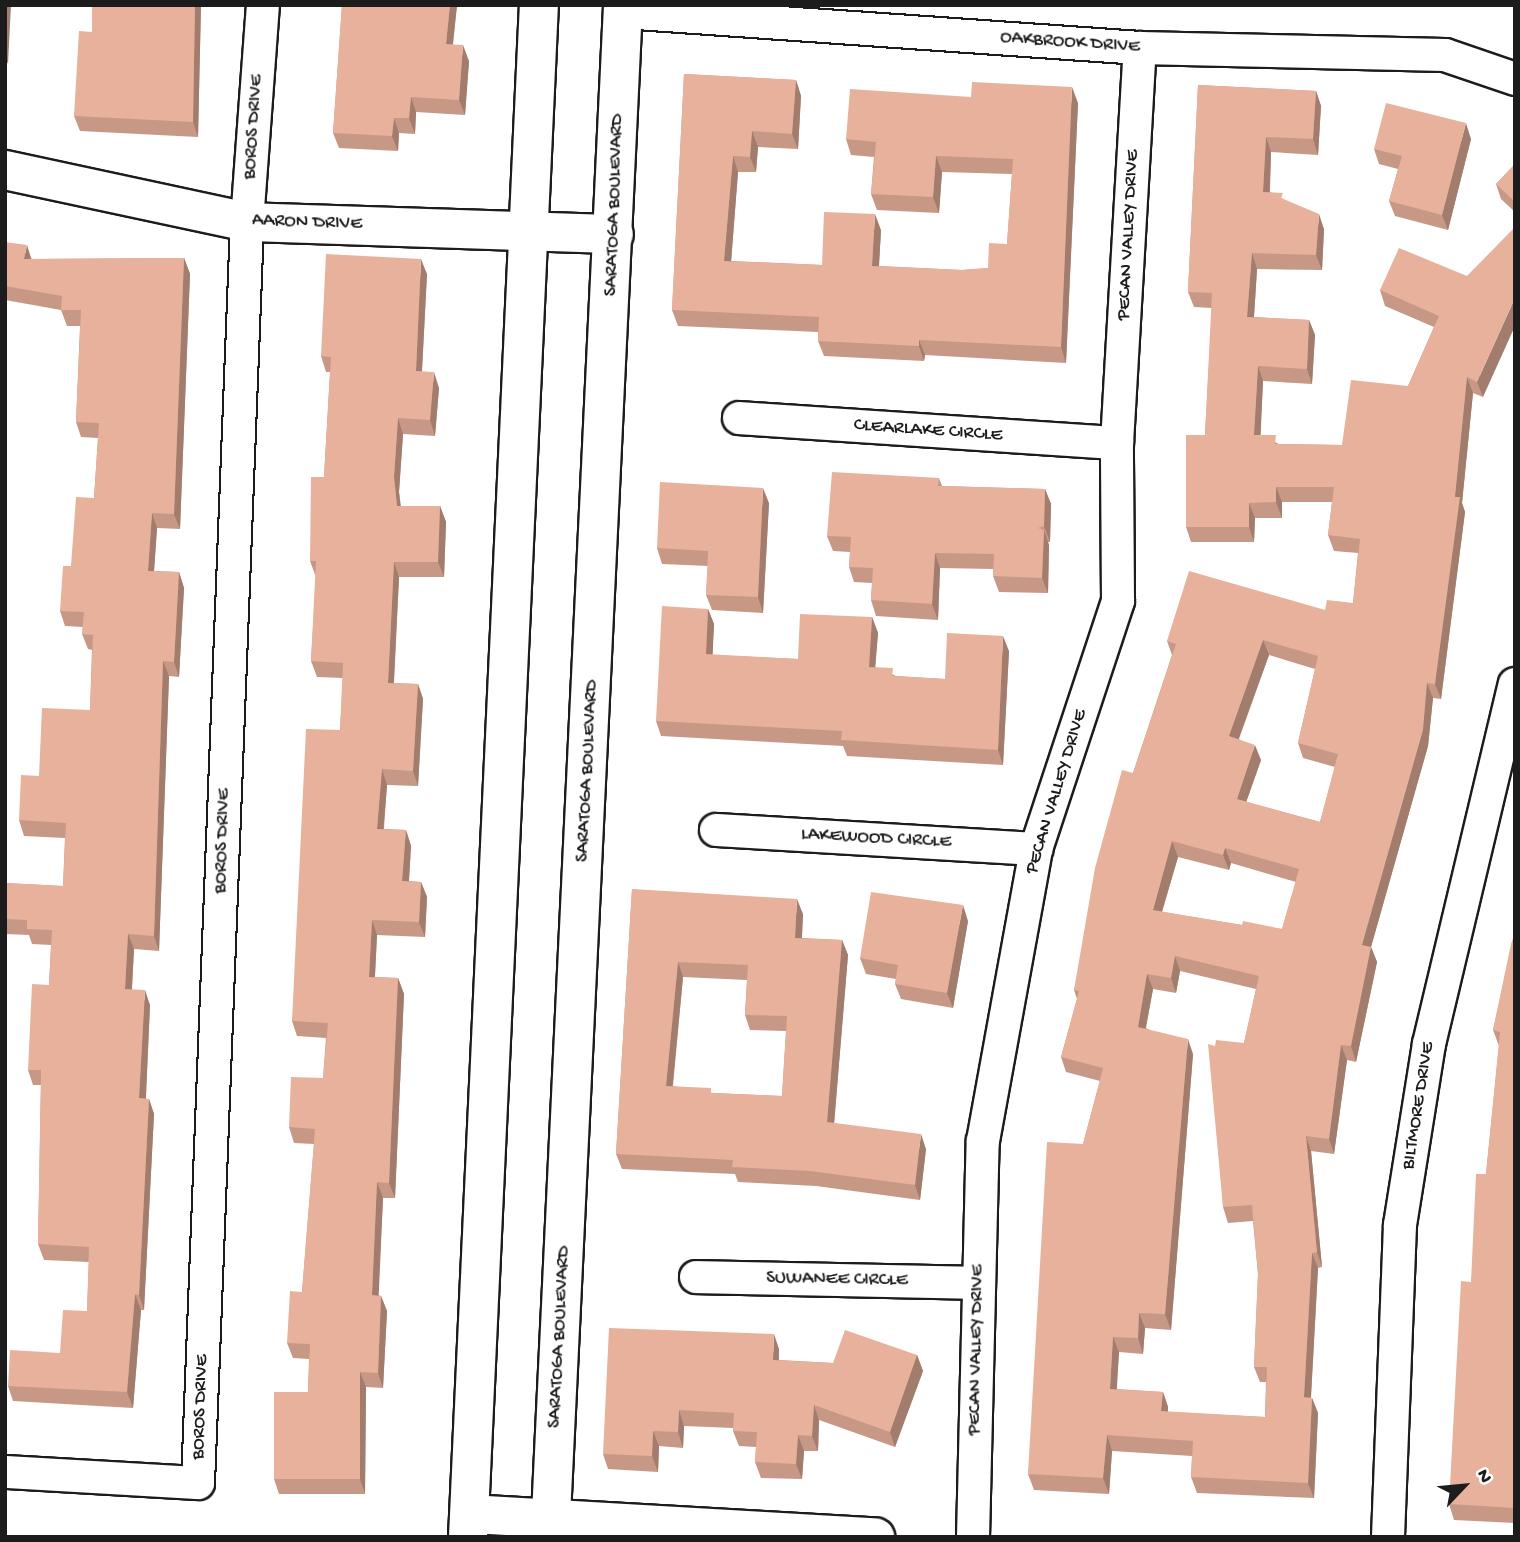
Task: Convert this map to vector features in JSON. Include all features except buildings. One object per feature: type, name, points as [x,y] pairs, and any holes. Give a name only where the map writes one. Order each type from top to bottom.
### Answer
[{"type":"main road","points":[[540,5],[469,1525],[875,1537]]},
{"type":"main road","name":"SARATOGA BOULEVARD","points":[[551,1527],[623,8]]},
{"type":"main road","name":"AARON DRIVE","points":[[5,170],[247,222],[529,228],[614,234]]},
{"type":"street","name":"BOROS DRIVE","points":[[5,1472],[198,1483],[247,222],[263,5]]},
{"type":"street","name":"OAKBROOK DRIVE","points":[[623,8],[1140,48],[1445,55],[1515,79]]},
{"type":"street","name":"PECAN VALLEY DRIVE","points":[[973,1537],[983,1141],[1036,849],[1118,601],[1117,443],[1140,48]]},
{"type":"street","name":"CLEARLAKE CIRCLE","points":[[739,418],[1117,443]]},
{"type":"street","name":"BILTMORE DRIVE","points":[[1388,1537],[1402,1212],[1429,1044],[1515,684]]},
{"type":"street","name":"LAKEWOOD CIRCLE","points":[[716,830],[1036,849]]},
{"type":"street","name":"SUWANEE CIRCLE","points":[[696,1277],[979,1283]]}]
